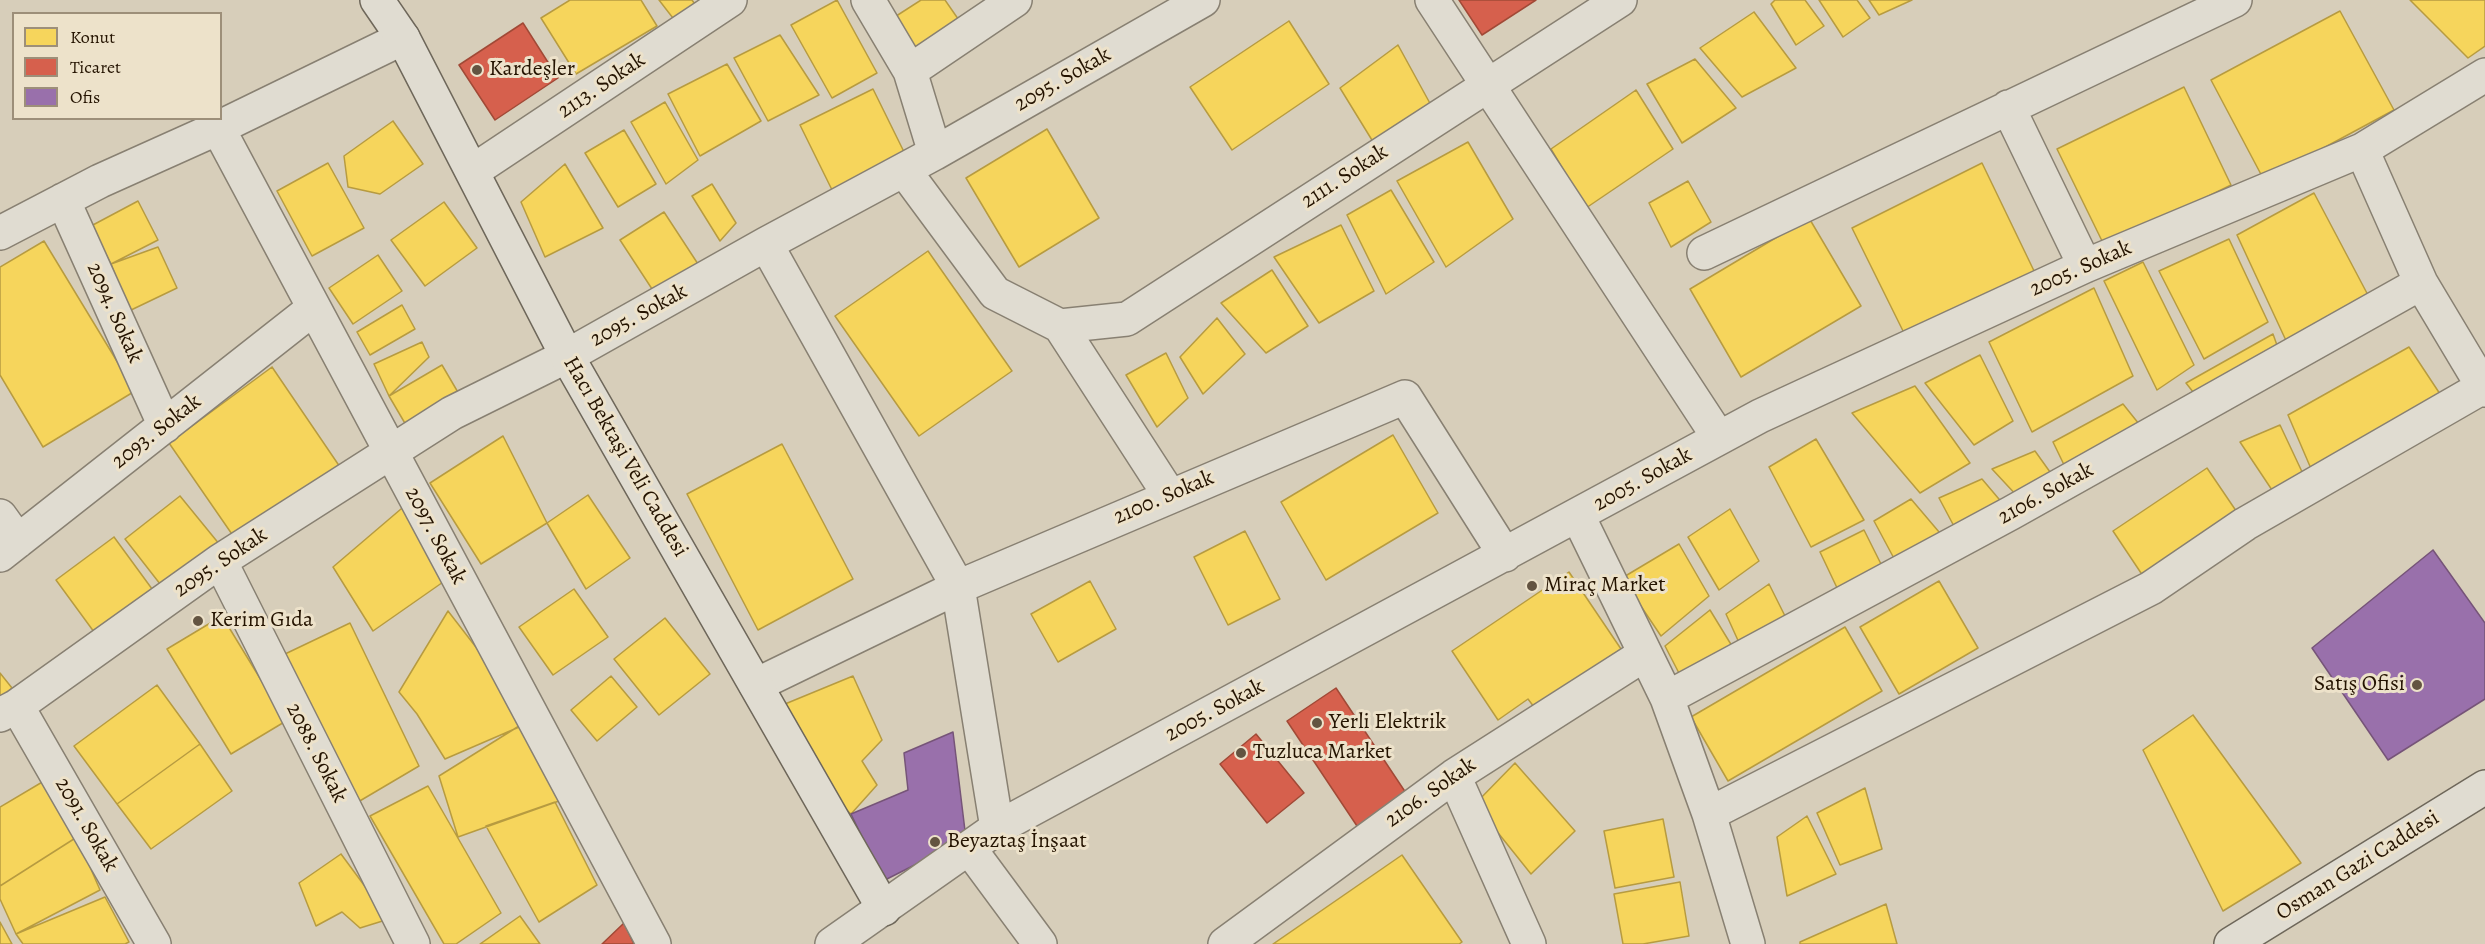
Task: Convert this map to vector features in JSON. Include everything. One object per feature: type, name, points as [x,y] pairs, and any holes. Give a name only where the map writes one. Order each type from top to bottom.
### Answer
[{"type":"street","name":"Hacı Bektaşi Veli Caddesi","points":[[376,0],[403,38],[567,356],[884,909]]},
{"type":"street","name":"2113. Sokak","points":[[473,171],[730,0]]},
{"type":"street","points":[[868,0],[910,71],[935,153]]},
{"type":"street","points":[[910,71],[1015,0]]},
{"type":"street","name":"2095. Sokak","points":[[9,711],[220,561],[452,412],[567,356],[766,244],[935,153],[1203,0]]},
{"type":"street","points":[[1432,0],[1719,438]]},
{"type":"street","name":"2111. Sokak","points":[[1060,326],[1127,319],[1620,0]]},
{"type":"street","points":[[1704,253],[2235,0]]},
{"type":"street","points":[[0,233],[63,200],[403,38]]},
{"type":"street","name":"2005. Sokak","points":[[832,944],[997,828],[1760,416],[2085,266],[2362,150],[2485,75]]},
{"type":"street","points":[[2008,107],[2085,266]]},
{"type":"street","name":"2097. Sokak","points":[[218,128],[654,944]]},
{"type":"street","points":[[1709,814],[2151,588],[2245,524],[2484,388],[2421,283],[2362,150]]},
{"type":"street","points":[[904,170],[995,294],[1060,326],[1170,496]]},
{"type":"street","name":"2094. Sokak","points":[[63,200],[165,426]]},
{"type":"street","points":[[766,244],[958,587],[997,828]]},
{"type":"street","name":"2106. Sokak","points":[[1667,698],[2011,513],[2421,283]]},
{"type":"street","name":"2093. Sokak","points":[[6,538],[165,426],[314,308]]},
{"type":"street","name":"2100. Sokak","points":[[756,685],[958,587],[1405,397],[1505,555]]},
{"type":"street","points":[[1578,516],[1667,698],[1709,814],[1748,944]]},
{"type":"street","name":"2088. Sokak","points":[[220,561],[413,944]]},
{"type":"street","name":"2106. Sokak","points":[[1225,944],[1454,776],[1645,654]]},
{"type":"street","name":"2091. Sokak","points":[[9,711],[154,944]]},
{"type":"street","points":[[1454,776],[1519,940]]},
{"type":"street","name":"Osman Gazi Caddesi","points":[[2231,944],[2485,787]]},
{"type":"street","points":[[969,848],[1040,944]]},
{"type":"building: Konut","points":[[570,0],[641,0],[657,26],[576,74],[541,18]]},
{"type":"building: Konut","points":[[659,0],[692,0],[697,7],[676,22]]},
{"type":"building: Konut","points":[[837,0],[877,73],[832,98],[791,25]]},
{"type":"building: Konut","points":[[921,0],[945,0],[963,26],[915,58],[890,20]]},
{"type":"building: Konut","points":[[1775,0],[1805,0],[1824,26],[1796,45],[1771,4]]},
{"type":"building: Konut","points":[[1819,0],[1857,0],[1870,18],[1843,37]]},
{"type":"building: Konut","points":[[1869,0],[1912,0],[1879,15]]},
{"type":"building: Konut","points":[[2410,0],[2485,0],[2485,46],[2468,58]]},
{"type":"building: Konut","points":[[2340,11],[2394,110],[2264,180],[2211,80]]},
{"type":"building: Konut","points":[[1754,12],[1796,68],[1742,97],[1700,48]]},
{"type":"building: Konut","points":[[1289,21],[1329,84],[1232,150],[1190,87]]},
{"type":"building: Konut","points":[[780,35],[819,95],[768,121],[734,58]]},
{"type":"building: Konut","points":[[1398,45],[1432,107],[1375,145],[1340,88]]},
{"type":"building: Konut","points":[[1695,59],[1736,108],[1682,143],[1647,84]]},
{"type":"building: Konut","points":[[727,64],[761,121],[700,156],[668,94]]},
{"type":"building: Konut","points":[[2184,87],[2231,185],[2105,247],[2057,149]]},
{"type":"building: Konut","points":[[873,89],[909,162],[836,198],[800,125]]},
{"type":"building: Konut","points":[[1636,90],[1673,149],[1586,208],[1551,149]]},
{"type":"building: Konut","points":[[665,102],[698,160],[666,184],[631,122]]},
{"type":"building: Konut","points":[[393,121],[423,164],[380,194],[348,187],[344,156]]},
{"type":"building: Konut","points":[[1047,129],[1099,218],[1019,267],[966,178]]},
{"type":"building: Konut","points":[[624,130],[656,184],[618,207],[585,153]]},
{"type":"building: Konut","points":[[1468,142],[1513,219],[1446,267],[1397,181]]},
{"type":"building: Konut","points":[[328,163],[364,228],[312,256],[277,191]]},
{"type":"building: Konut","points":[[1982,163],[2036,275],[1907,339],[1852,228]]},
{"type":"building: Konut","points":[[565,164],[603,228],[545,257],[521,202]]},
{"type":"building: Konut","points":[[1688,181],[1711,222],[1671,247],[1649,203]]},
{"type":"building: Konut","points":[[712,184],[736,223],[720,241],[692,196]]},
{"type":"building: Konut","points":[[1391,190],[1434,262],[1386,294],[1347,215]]},
{"type":"building: Konut","points":[[2314,193],[2369,297],[2289,347],[2237,235]]},
{"type":"building: Konut","points":[[138,201],[158,240],[111,264],[91,226]]},
{"type":"building: Konut","points":[[444,202],[477,248],[425,286],[391,240]]},
{"type":"building: Konut","points":[[664,212],[698,264],[654,292],[620,240]]},
{"type":"building: Konut","points":[[1809,218],[1861,306],[1741,377],[1690,289]]},
{"type":"building: Konut","points":[[1341,225],[1374,291],[1319,323],[1274,257]]},
{"type":"building: Konut","points":[[2229,239],[2268,322],[2204,359],[2159,271]]},
{"type":"building: Konut","points":[[44,241],[135,391],[43,447],[0,375],[0,267]]},
{"type":"building: Konut","points":[[158,247],[177,288],[129,311],[111,264]]},
{"type":"building: Konut","points":[[928,251],[1012,371],[919,436],[835,316]]},
{"type":"building: Konut","points":[[378,255],[402,291],[353,324],[329,288]]},
{"type":"building: Konut","points":[[2143,262],[2194,365],[2157,390],[2104,281]]},
{"type":"building: Konut","points":[[1272,270],[1308,326],[1266,353],[1221,303]]},
{"type":"building: Konut","points":[[2094,288],[2133,376],[2032,432],[1989,342]]},
{"type":"building: Konut","points":[[402,305],[415,329],[370,355],[357,332]]},
{"type":"building: Konut","points":[[1217,318],[1245,354],[1203,394],[1180,357]]},
{"type":"building: Konut","points":[[2273,334],[2278,348],[2197,397],[2186,383]]},
{"type":"building: Konut","points":[[422,342],[429,357],[389,396],[374,364]]},
{"type":"building: Konut","points":[[2409,347],[2442,397],[2312,471],[2288,415]]},
{"type":"building: Konut","points":[[1166,353],[1188,398],[1157,427],[1126,375]]},
{"type":"building: Konut","points":[[1980,355],[2013,421],[1974,445],[1925,383]]},
{"type":"building: Konut","points":[[442,365],[466,406],[413,437],[389,396]]},
{"type":"building: Konut","points":[[272,367],[340,467],[236,540],[169,443]]},
{"type":"building: Konut","points":[[1915,386],[1970,463],[1920,493],[1852,413]]},
{"type":"building: Konut","points":[[2123,404],[2143,429],[2067,471],[2053,442]]},
{"type":"building: Konut","points":[[2280,425],[2304,476],[2274,493],[2240,442]]},
{"type":"building: Konut","points":[[1393,435],[1438,513],[1326,580],[1281,502]]},
{"type":"building: Konut","points":[[503,436],[547,523],[481,564],[430,483]]},
{"type":"building: Konut","points":[[1816,439],[1864,520],[1811,547],[1769,467]]},
{"type":"building: Konut","points":[[782,444],[853,579],[758,630],[687,494]]},
{"type":"building: Konut","points":[[2035,451],[2055,479],[2019,498],[1992,469]]},
{"type":"building: Konut","points":[[2207,468],[2245,524],[2151,588],[2113,531]]},
{"type":"building: Konut","points":[[1982,479],[2004,505],[1956,530],[1939,498]]},
{"type":"building: Konut","points":[[588,495],[630,558],[586,589],[547,523]]},
{"type":"building: Konut","points":[[180,496],[220,545],[164,589],[125,539]]},
{"type":"building: Konut","points":[[1911,499],[1945,539],[1897,564],[1874,521]]},
{"type":"building: Konut","points":[[408,503],[446,580],[373,631],[333,567]]},
{"type":"building: Konut","points":[[1730,509],[1759,561],[1719,590],[1688,537]]},
{"type":"building: Konut","points":[[1864,530],[1883,568],[1839,592],[1820,552]]},
{"type":"building: Konut","points":[[1245,531],[1280,599],[1228,625],[1194,557]]},
{"type":"building: Konut","points":[[114,537],[155,593],[97,636],[56,580]]},
{"type":"building: Konut","points":[[1679,544],[1709,596],[1661,636],[1622,578]]},
{"type":"building: Konut","points":[[1569,572],[1621,649],[1534,707],[1528,699],[1498,720],[1452,651]]},
{"type":"building: Konut","points":[[1090,581],[1116,629],[1058,662],[1031,614]]},
{"type":"building: Konut","points":[[1939,581],[1978,648],[1899,694],[1860,627]]},
{"type":"building: Konut","points":[[1769,584],[1787,620],[1741,647],[1726,614]]},
{"type":"building: Konut","points":[[574,589],[608,637],[553,675],[519,627]]},
{"type":"building: Konut","points":[[1710,610],[1735,651],[1682,679],[1665,646]]},
{"type":"building: Konut","points":[[448,611],[533,721],[445,759],[417,714],[399,692]]},
{"type":"building: Konut","points":[[222,616],[286,721],[231,754],[167,649]]},
{"type":"building: Konut","points":[[665,618],[710,674],[659,715],[614,659]]},
{"type":"building: Konut","points":[[350,623],[419,766],[358,802],[285,654]]},
{"type":"building: Konut","points":[[1845,627],[1882,691],[1728,781],[1691,717]]},
{"type":"building: Konut","points":[[0,673],[12,688],[0,698]]},
{"type":"building: Konut","points":[[611,676],[637,707],[597,741],[571,710]]},
{"type":"building: Konut","points":[[853,676],[882,740],[862,761],[877,785],[851,814],[840,804],[785,704]]},
{"type":"building: Konut","points":[[157,685],[200,744],[117,804],[74,746]]},
{"type":"building: Konut","points":[[2193,715],[2301,863],[2223,911],[2143,750]]},
{"type":"building: Konut","points":[[519,726],[573,796],[458,837],[439,776]]},
{"type":"building: Konut","points":[[200,744],[232,791],[151,849],[117,804]]},
{"type":"building: Konut","points":[[1515,763],[1575,831],[1531,874],[1475,804]]},
{"type":"building: Konut","points":[[44,781],[77,837],[0,886],[0,807]]},
{"type":"building: Konut","points":[[428,786],[501,913],[456,944],[444,944],[370,816]]},
{"type":"building: Konut","points":[[1865,788],[1882,849],[1840,865],[1817,813]]},
{"type":"building: Konut","points":[[555,802],[597,885],[539,922],[486,826]]},
{"type":"building: Konut","points":[[1807,816],[1836,874],[1787,896],[1777,837]]},
{"type":"building: Konut","points":[[1663,819],[1674,877],[1615,888],[1604,831]]},
{"type":"building: Konut","points":[[77,837],[100,890],[16,934],[0,899],[0,886]]},
{"type":"building: Konut","points":[[341,854],[389,919],[360,928],[342,912],[316,926],[299,883]]},
{"type":"building: Konut","points":[[1402,855],[1462,942],[1459,944],[1273,944]]},
{"type":"building: Konut","points":[[1680,882],[1689,936],[1643,944],[1623,944],[1614,894]]},
{"type":"building: Konut","points":[[105,897],[129,942],[125,944],[23,944],[16,934]]},
{"type":"building: Konut","points":[[1886,904],[1897,944],[1800,944],[1800,942]]},
{"type":"building: Konut","points":[[520,916],[540,944],[480,944]]},
{"type":"building: Konut","points":[[0,922],[12,944],[0,944]]},
{"type":"building: Ticaret","points":[[1459,0],[1536,0],[1482,35]]},
{"type":"building: Ticaret","points":[[523,23],[558,78],[495,120],[459,65]]},
{"type":"building: Ticaret","points":[[1336,688],[1410,799],[1361,832],[1287,721]]},
{"type":"building: Ticaret","points":[[1256,734],[1304,793],[1267,823],[1220,764]]},
{"type":"building: Ticaret","points":[[624,923],[634,944],[602,944]]},
{"type":"building: Ofis","points":[[2433,550],[2485,623],[2485,699],[2388,760],[2312,648]]},
{"type":"building: Ofis","points":[[953,732],[966,839],[883,881],[851,814],[908,790],[904,753]]},
{"type":"place","name":"Kardeşler","points":[[477,70]]},
{"type":"place","name":"Miraç Market","points":[[1532,586]]},
{"type":"place","name":"Kerim Gıda","points":[[198,621]]},
{"type":"place","name":"Satış Ofisi","points":[[2417,685]]},
{"type":"place","name":"Yerli Elektrik","points":[[1317,723]]},
{"type":"place","name":"Tuzluca Market","points":[[1241,753]]},
{"type":"place","name":"Beyaztaş İnşaat","points":[[935,842]]}]
